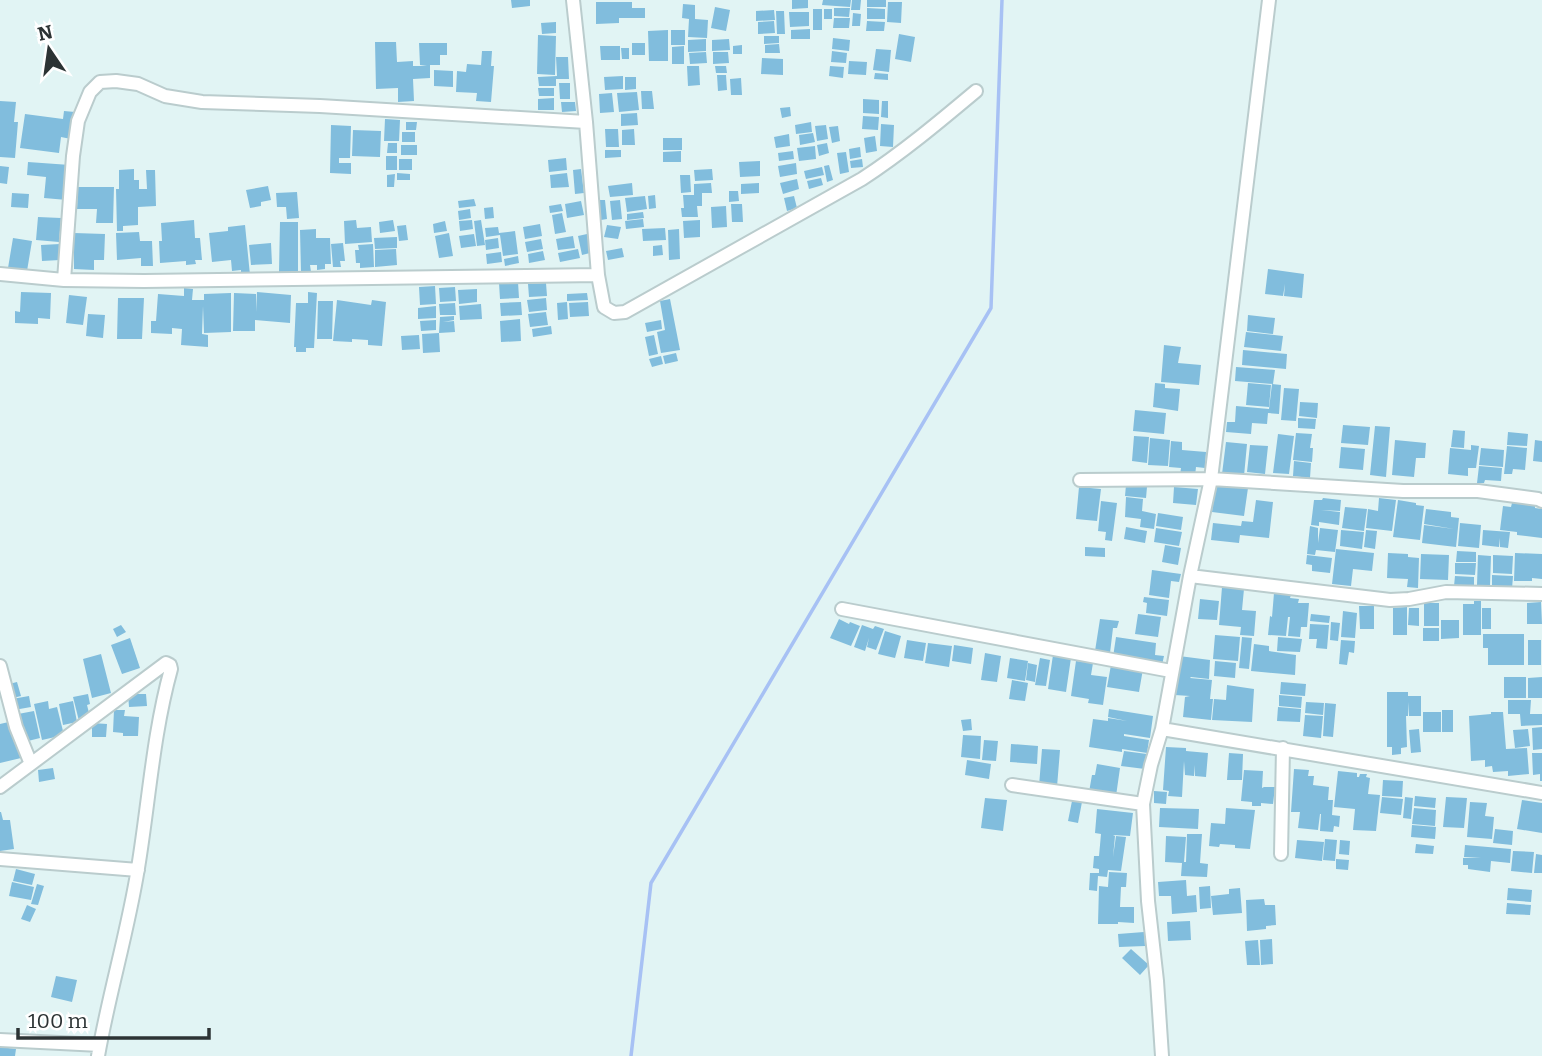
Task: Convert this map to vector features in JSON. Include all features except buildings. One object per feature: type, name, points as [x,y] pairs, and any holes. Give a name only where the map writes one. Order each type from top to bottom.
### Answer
[{"type":"street","points":[[573,0],[598,275],[604,307],[614,313],[625,312],[862,179],[890,161],[976,91]]},
{"type":"street","points":[[1163,1056],[1148,901],[1143,804],[1162,729],[1189,576],[1211,479],[1269,0]]},
{"type":"street","points":[[65,280],[73,156],[78,121],[90,92],[100,82],[138,84],[166,96],[202,102],[320,106],[586,122]]},
{"type":"street","points":[[0,274],[65,280],[144,281],[598,275]]},
{"type":"street","points":[[1080,480],[1211,479],[1403,491],[1479,491],[1542,501]]},
{"type":"street","points":[[1189,576],[1390,600],[1446,592],[1542,594]]},
{"type":"street","points":[[842,609],[1171,671]]},
{"type":"street","points":[[0,787],[166,663],[170,665],[152,765],[138,870],[99,1050],[0,1040]]},
{"type":"street","points":[[0,666],[16,727],[31,764]]},
{"type":"street","points":[[1162,729],[1542,793]]},
{"type":"street","points":[[1281,854],[1283,748]]},
{"type":"street","points":[[1013,785],[1143,804]]},
{"type":"street","points":[[0,859],[138,870]]},
{"type":"waterway","points":[[631,1056],[651,883],[991,308],[1002,0]]}]
